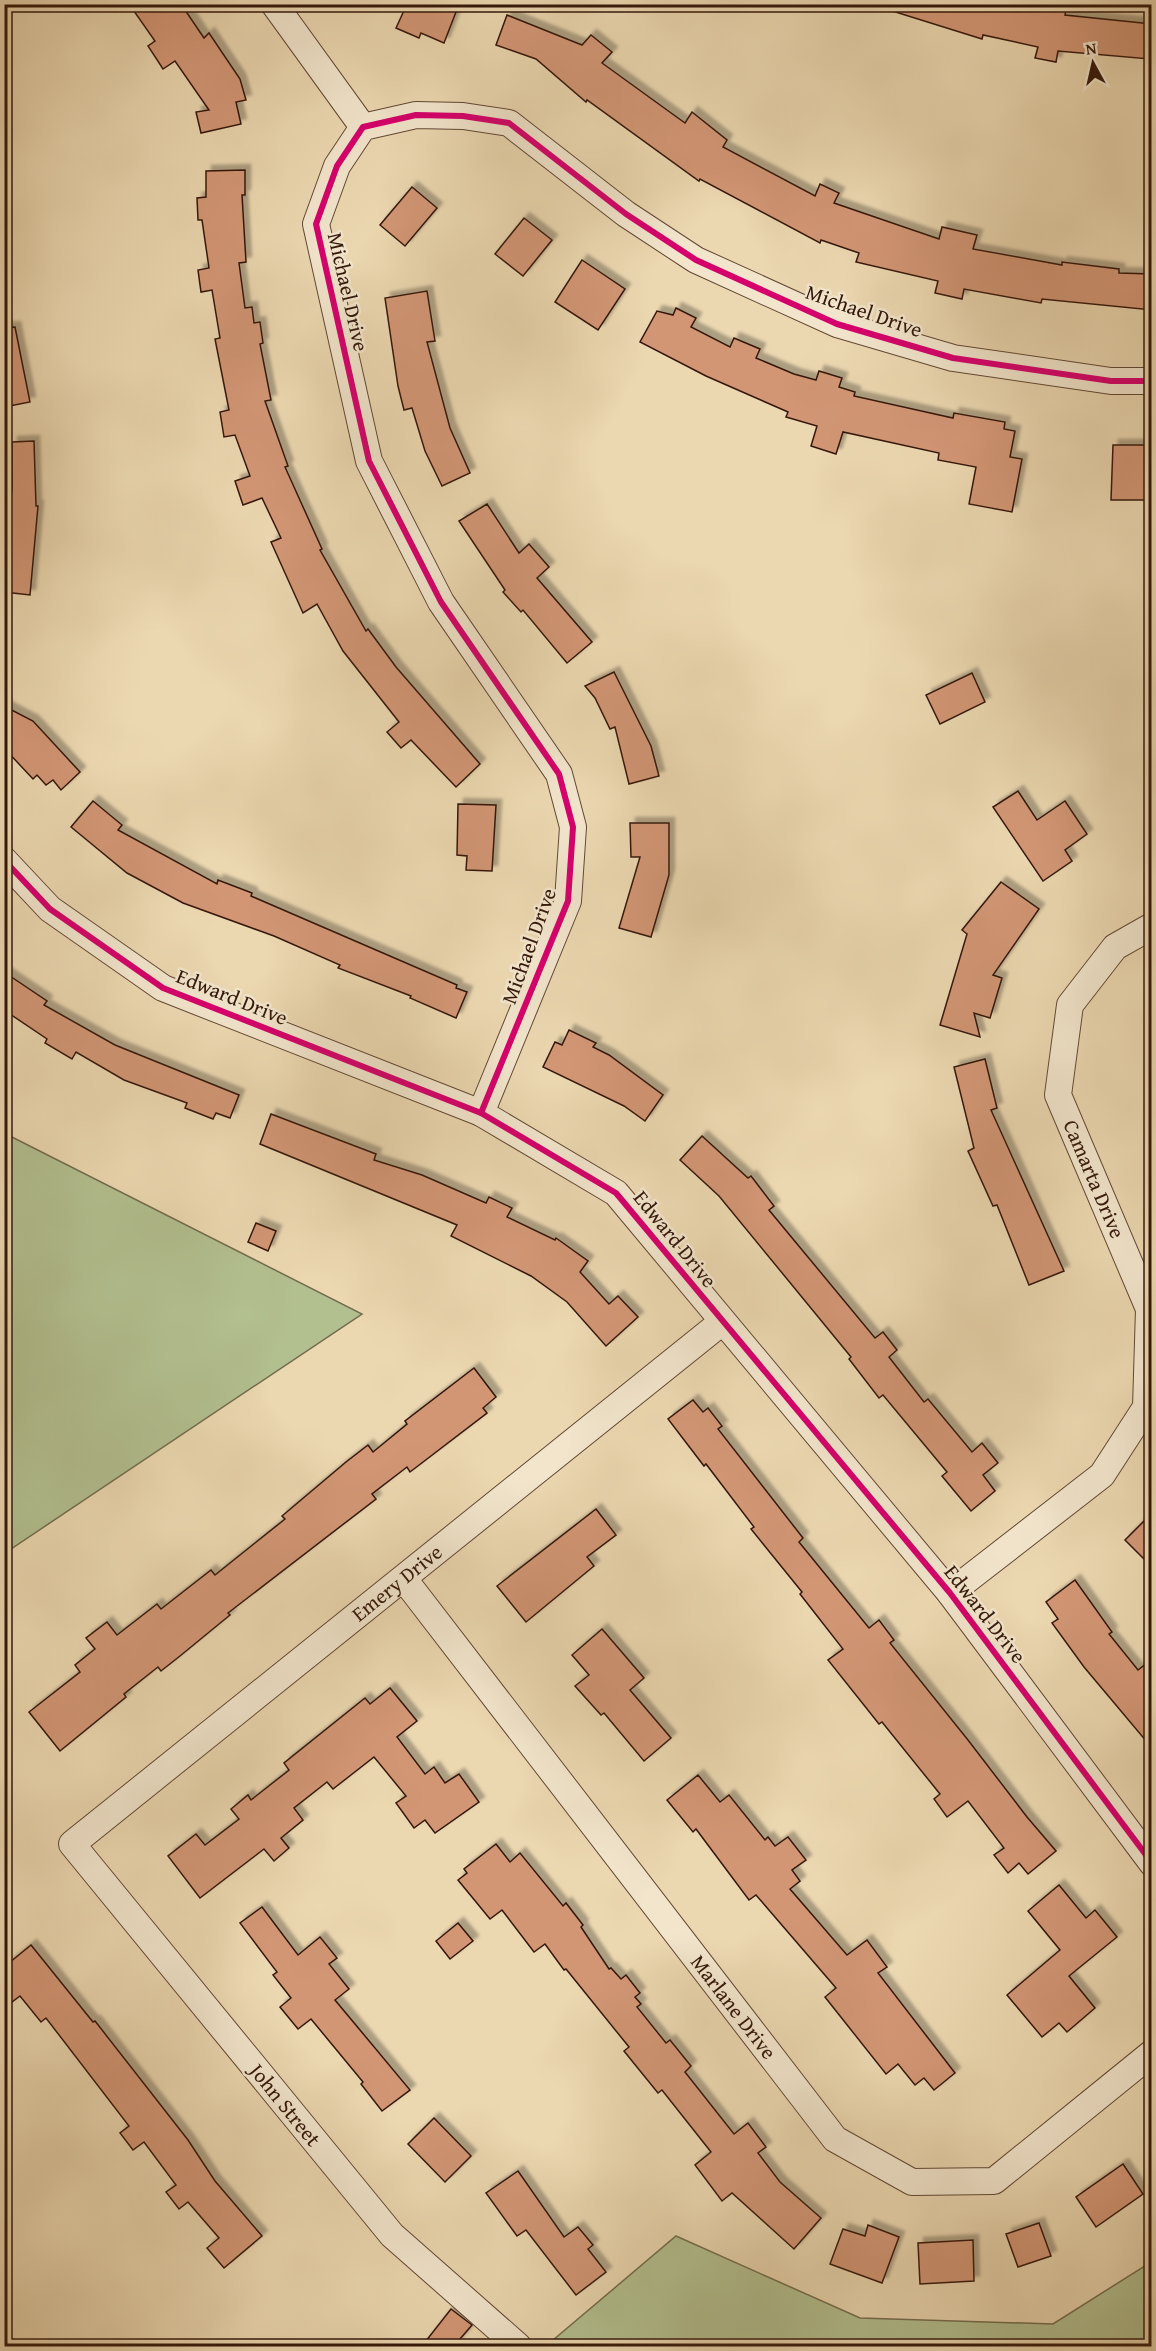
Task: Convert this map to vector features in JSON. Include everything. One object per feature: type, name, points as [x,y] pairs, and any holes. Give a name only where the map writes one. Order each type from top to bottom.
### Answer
[{"type":"street","points":[[274,4],[363,126]]},
{"type":"street","name":"Michael Drive","points":[[481,1113],[568,901],[573,827],[559,774],[441,602],[369,461],[316,224],[337,166],[363,126],[416,115],[463,116],[509,123],[626,214],[696,260],[837,324],[953,358],[1111,381],[1152,381]]},
{"type":"street","name":"Edward Drive","points":[[4,860],[50,909],[164,988],[481,1113],[616,1193],[950,1593],[1149,1858]]},
{"type":"street","name":"Camarta Drive","points":[[950,1593],[1102,1475],[1146,1407],[1149,1309],[1058,1095],[1070,1005],[1115,947],[1152,926]]},
{"type":"street","name":"Emery Drive","points":[[72,1844],[722,1322]]},
{"type":"street","name":"Marlane Drive","points":[[404,1579],[835,2139],[912,2182],[993,2181],[1152,2053]]},
{"type":"street","name":"John Street","points":[[72,1844],[392,2235],[518,2346]]},
{"type":"green space","points":[[4,1133],[362,1314],[5,1553],[4,1553]]},
{"type":"green space","points":[[676,2236],[860,2318],[1053,2324],[1151,2262],[1151,2346],[546,2346]]},
{"type":"building","points":[[129,4],[181,4],[204,38],[209,33],[240,79],[246,100],[236,102],[241,124],[201,133],[196,112],[209,110],[175,61],[163,69],[148,46],[155,41]]},
{"type":"building","points":[[407,4],[439,4],[456,12],[444,43],[421,33],[419,38],[396,28]]},
{"type":"building","points":[[890,4],[1011,4],[1045,11],[1047,4],[1067,4],[1065,15],[1152,24],[1150,59],[1058,51],[1056,62],[1035,58],[1038,47],[983,35],[982,39],[889,10]]},
{"type":"building","points":[[507,15],[582,45],[591,35],[612,52],[602,63],[685,123],[692,112],[727,140],[723,147],[815,196],[820,184],[839,193],[834,203],[939,239],[942,227],[977,235],[973,249],[1062,265],[1062,262],[1119,269],[1119,273],[1152,274],[1152,310],[1042,299],[1041,303],[964,289],[962,299],[935,293],[938,281],[856,262],[859,253],[821,240],[820,243],[700,179],[699,181],[587,100],[586,102],[536,59],[496,45]]},
{"type":"building","points":[[245,170],[245,195],[242,195],[246,262],[239,263],[245,308],[252,307],[254,323],[260,322],[263,343],[260,344],[271,400],[265,401],[288,466],[285,467],[322,549],[320,550],[366,631],[368,629],[396,667],[480,764],[456,787],[411,740],[401,748],[387,732],[399,722],[343,651],[317,604],[303,613],[271,542],[281,538],[262,498],[243,505],[235,481],[250,476],[235,435],[224,437],[220,412],[229,410],[215,339],[220,338],[212,290],[201,292],[198,270],[209,268],[202,220],[198,220],[197,198],[206,197],[206,171]]},
{"type":"building","points":[[412,187],[437,208],[405,246],[380,225]]},
{"type":"building","points":[[524,218],[552,240],[523,276],[495,254]]},
{"type":"building","points":[[582,260],[625,289],[598,330],[555,302]]},
{"type":"building","points":[[427,291],[435,341],[427,342],[450,428],[470,473],[442,486],[425,451],[412,408],[404,410],[398,386],[385,298]]},
{"type":"building","points":[[676,308],[696,318],[691,327],[730,347],[734,338],[760,349],[756,358],[794,374],[816,380],[819,371],[842,378],[839,387],[855,392],[854,396],[953,418],[954,413],[1005,422],[1004,429],[1015,431],[1010,457],[1022,459],[1012,512],[969,504],[976,467],[938,460],[939,453],[843,432],[836,454],[811,446],[817,426],[786,417],[788,412],[706,376],[640,342],[657,311],[673,315]]},
{"type":"building","points":[[15,327],[30,402],[4,407],[4,328]]},
{"type":"building","points":[[34,441],[36,506],[38,506],[30,595],[4,592],[4,561],[12,489],[12,442]]},
{"type":"building","points":[[1113,445],[1152,445],[1152,500],[1111,500]]},
{"type":"building","points":[[487,504],[519,553],[529,544],[549,567],[537,578],[592,642],[567,663],[523,610],[521,612],[503,592],[505,590],[459,521]]},
{"type":"building","points":[[614,672],[651,746],[659,776],[629,784],[615,727],[610,729],[595,698],[585,686]]},
{"type":"building","points":[[972,673],[985,702],[940,724],[926,695]]},
{"type":"building","points":[[4,706],[33,721],[80,772],[61,790],[53,780],[46,785],[37,775],[33,779],[4,748]]},
{"type":"building","points":[[1018,791],[1037,820],[1065,801],[1087,834],[1065,850],[1072,861],[1043,881],[993,807]]},
{"type":"building","points":[[93,801],[122,825],[118,830],[217,884],[218,880],[252,893],[251,896],[457,985],[456,988],[467,992],[456,1018],[410,998],[411,996],[338,968],[340,965],[274,936],[183,903],[127,873],[71,827]]},
{"type":"building","points":[[458,804],[496,805],[492,871],[466,870],[467,856],[457,855]]},
{"type":"building","points":[[630,823],[669,823],[669,875],[651,937],[619,928],[640,857],[631,857]]},
{"type":"building","points":[[1001,882],[1039,909],[993,975],[1002,978],[990,1018],[974,1013],[980,1037],[940,1025],[967,934],[962,930]]},
{"type":"building","points":[[4,972],[47,1001],[44,1005],[115,1045],[239,1095],[230,1118],[216,1113],[213,1119],[185,1108],[187,1103],[124,1080],[76,1052],[72,1059],[45,1043],[47,1039],[4,1010]]},
{"type":"building","points":[[569,1030],[596,1043],[593,1047],[609,1055],[663,1095],[645,1121],[624,1106],[543,1067],[555,1042],[562,1045]]},
{"type":"building","points":[[985,1059],[997,1108],[991,1110],[1064,1271],[1029,1285],[997,1205],[993,1206],[968,1151],[974,1148],[954,1067]]},
{"type":"building","points":[[271,1114],[376,1154],[374,1160],[422,1175],[486,1203],[489,1197],[512,1208],[507,1217],[555,1240],[556,1238],[588,1261],[580,1272],[609,1304],[618,1296],[638,1317],[606,1346],[567,1302],[531,1276],[451,1236],[457,1225],[260,1144]]},
{"type":"building","points":[[702,1136],[748,1178],[751,1176],[774,1206],[769,1210],[875,1338],[883,1332],[897,1350],[889,1357],[924,1402],[928,1399],[972,1452],[982,1443],[998,1463],[983,1475],[995,1491],[971,1511],[942,1476],[947,1472],[883,1395],[879,1398],[849,1359],[851,1357],[719,1196],[680,1160]]},
{"type":"building","points":[[256,1223],[276,1231],[268,1251],[248,1242]]},
{"type":"building","points":[[474,1368],[496,1397],[483,1408],[487,1413],[410,1472],[407,1467],[372,1494],[376,1499],[228,1613],[230,1615],[161,1671],[158,1667],[124,1694],[126,1697],[60,1751],[29,1712],[80,1672],[75,1665],[95,1649],[86,1638],[107,1622],[117,1635],[157,1604],[161,1609],[211,1570],[215,1575],[285,1519],[282,1516],[346,1462],[368,1445],[373,1452],[407,1424],[405,1421]]},
{"type":"building","points":[[693,1400],[703,1412],[708,1408],[722,1426],[718,1429],[803,1538],[799,1542],[869,1628],[879,1620],[894,1640],[890,1643],[1056,1851],[1028,1874],[1019,1863],[1008,1873],[994,1855],[1004,1848],[968,1801],[947,1817],[934,1799],[940,1794],[882,1722],[879,1724],[828,1660],[843,1649],[800,1594],[802,1592],[751,1529],[754,1527],[668,1419]]},
{"type":"building","points":[[596,1509],[616,1535],[587,1557],[594,1566],[526,1622],[497,1586]]},
{"type":"building","points":[[1152,1513],[1152,1567],[1125,1540]]},
{"type":"building","points":[[1075,1580],[1112,1632],[1109,1634],[1138,1670],[1152,1659],[1152,1748],[1084,1667],[1052,1623],[1058,1619],[1046,1602]]},
{"type":"building","points":[[602,1629],[644,1678],[630,1690],[671,1738],[644,1761],[604,1713],[601,1715],[575,1686],[589,1675],[572,1655]]},
{"type":"building","points":[[390,1688],[417,1721],[397,1737],[425,1774],[434,1767],[445,1783],[459,1774],[479,1802],[435,1833],[425,1820],[414,1828],[396,1803],[406,1796],[374,1757],[333,1789],[327,1782],[294,1808],[303,1820],[281,1838],[289,1848],[274,1861],[264,1849],[200,1898],[168,1856],[196,1834],[205,1845],[239,1819],[231,1809],[248,1795],[251,1800],[289,1770],[284,1763],[365,1698],[370,1704]]},
{"type":"building","points":[[698,1775],[720,1802],[729,1795],[765,1840],[768,1837],[775,1846],[788,1837],[806,1860],[792,1870],[800,1881],[790,1889],[847,1955],[867,1940],[887,1967],[878,1973],[955,2073],[934,2090],[924,2078],[915,2085],[898,2064],[886,2074],[825,1997],[836,1988],[756,1895],[749,1900],[696,1829],[693,1832],[667,1800]]},
{"type":"building","points":[[496,1844],[510,1862],[520,1853],[563,1906],[566,1903],[583,1925],[581,1927],[609,1969],[611,1968],[621,1979],[626,1975],[640,1993],[635,1997],[641,2004],[637,2007],[666,2043],[670,2040],[691,2066],[685,2072],[734,2134],[748,2123],[766,2147],[758,2153],[780,2182],[821,2218],[794,2249],[732,2193],[722,2201],[695,2165],[711,2152],[662,2090],[658,2093],[624,2051],[629,2047],[545,1944],[534,1952],[502,1910],[490,1919],[458,1880],[467,1873],[464,1869]]},
{"type":"building","points":[[1059,1885],[1086,1918],[1095,1910],[1117,1937],[1069,1976],[1095,2008],[1067,2032],[1059,2023],[1042,2037],[1007,1995],[1060,1950],[1028,1911]]},
{"type":"building","points":[[262,1907],[298,1955],[320,1937],[337,1958],[329,1964],[349,1989],[335,2000],[410,2090],[382,2111],[361,2084],[363,2082],[311,2019],[298,2029],[280,2007],[291,1998],[273,1975],[277,1972],[240,1923]]},
{"type":"building","points":[[458,1923],[473,1941],[450,1959],[436,1941]]},
{"type":"building","points":[[31,1945],[93,2022],[95,2021],[188,2140],[215,2181],[262,2236],[224,2268],[207,2248],[219,2238],[188,2202],[179,2209],[166,2192],[176,2185],[144,2142],[133,2150],[120,2133],[129,2126],[46,2018],[41,2022],[20,1996],[4,2008],[4,1967]]},
{"type":"building","points":[[434,2118],[471,2156],[445,2182],[408,2144]]},
{"type":"building","points":[[1123,2164],[1143,2194],[1096,2227],[1076,2197]]},
{"type":"building","points":[[518,2171],[564,2237],[578,2227],[593,2245],[588,2249],[606,2272],[576,2295],[526,2230],[517,2236],[486,2193]]},
{"type":"building","points":[[1039,2223],[1051,2256],[1018,2267],[1006,2234]]},
{"type":"building","points":[[868,2225],[899,2237],[882,2283],[830,2264],[843,2229],[865,2236]]},
{"type":"building","points":[[973,2240],[974,2281],[920,2284],[918,2243]]},
{"type":"building","points":[[451,2309],[472,2325],[454,2346],[422,2346]]},
{"type":"cycle path","points":[[481,1113],[568,901],[573,827],[559,774],[441,602],[369,461],[316,224],[337,166],[363,127],[416,115],[463,116],[509,123],[626,214],[696,260],[837,324],[953,358],[1111,381],[1152,381]]},
{"type":"cycle path","points":[[4,860],[50,909],[163,988],[481,1113],[616,1193],[950,1593],[1152,1863]]}]
